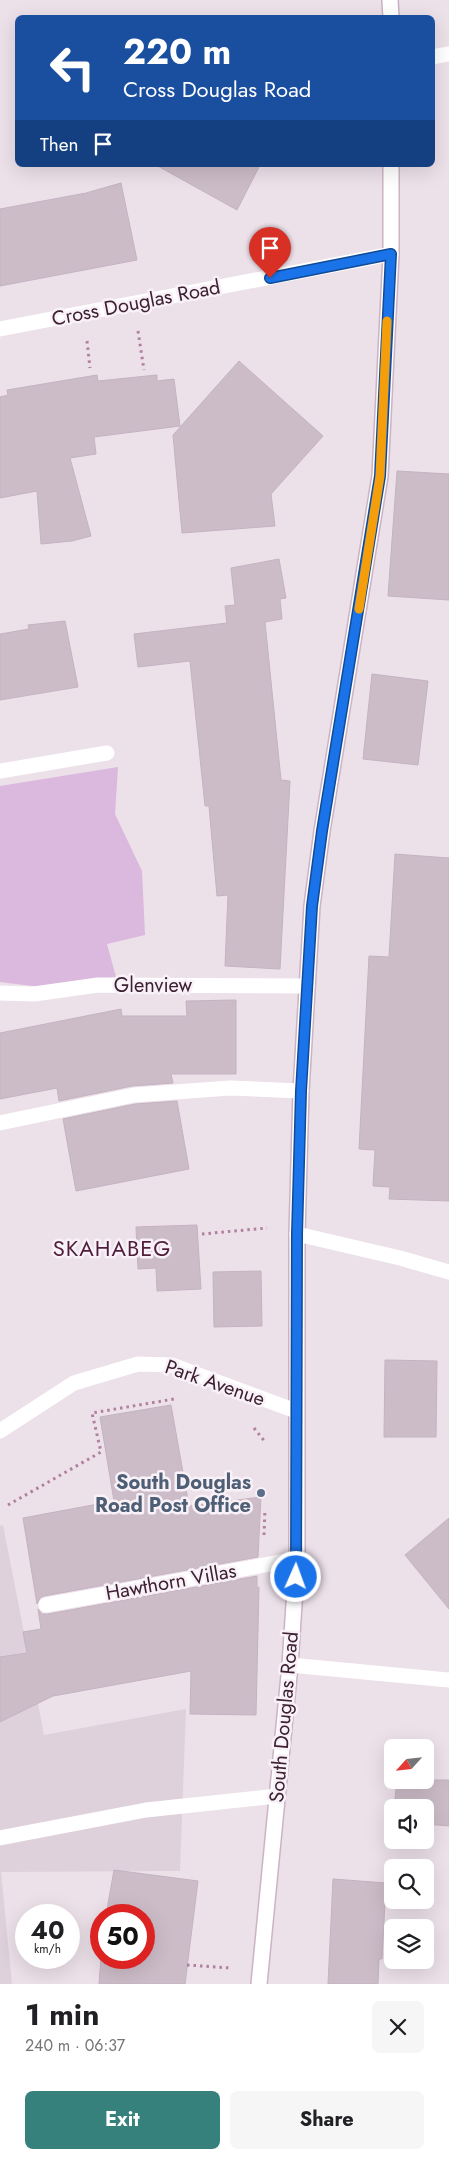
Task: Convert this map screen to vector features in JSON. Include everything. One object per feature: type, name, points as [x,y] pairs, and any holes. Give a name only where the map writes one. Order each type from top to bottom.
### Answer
[{"type":"street","points":[[390,0],[390,15]]},
{"type":"street","points":[[435,56],[449,54]]},
{"type":"street","name":"South Douglas Road","points":[[259,1984],[290,1666],[297,1559],[297,1234],[301,1091],[312,906],[322,831],[380,476],[391,254],[391,167]]},
{"type":"street","name":"Cross Douglas Road","points":[[0,329],[391,254]]},
{"type":"street","points":[[0,771],[107,753]]},
{"type":"street","name":"Glenview","points":[[0,993],[34,994],[98,985],[307,986]]},
{"type":"street","points":[[0,1123],[134,1095],[230,1088],[301,1091]]},
{"type":"street","points":[[297,1234],[449,1272]]},
{"type":"street","name":"Park Avenue","points":[[0,1431],[74,1383],[138,1364],[172,1365],[296,1411]]},
{"type":"street","name":"Hawthorn Villas","points":[[46,1605],[297,1559]]},
{"type":"street","points":[[290,1666],[449,1680]]},
{"type":"street","points":[[0,1838],[146,1810],[277,1796]]},
{"type":"path","points":[[137,324],[144,370]]},
{"type":"path","points":[[86,333],[90,368]]},
{"type":"path","points":[[202,1234],[266,1228]]},
{"type":"path","points":[[187,1965],[232,1968]]},
{"type":"shaded area","points":[[118,767],[115,814],[142,871],[145,935],[107,944],[116,977],[41,987],[0,982],[0,786]]},
{"type":"shaded area","points":[[3,1525],[44,1735],[186,1709],[180,1871],[1,1872],[12,1984],[0,1984],[0,1526]]},
{"type":"building","points":[[160,167],[259,167],[237,210]]},
{"type":"building","points":[[121,183],[137,260],[0,286],[0,209],[86,193]]},
{"type":"building","points":[[239,361],[323,436],[271,494],[275,526],[182,533],[173,435]]},
{"type":"building","points":[[97,375],[98,381],[157,375],[157,381],[174,379],[180,426],[94,437],[96,454],[70,458],[91,536],[72,541],[41,544],[37,491],[0,498],[0,397],[8,395],[7,390]]},
{"type":"building","points":[[397,471],[449,474],[449,600],[388,596]]},
{"type":"building","points":[[279,559],[286,598],[280,599],[282,619],[265,622],[281,780],[290,781],[280,969],[225,966],[228,895],[217,896],[209,806],[205,806],[190,661],[138,667],[134,634],[227,623],[225,606],[235,605],[231,568]]},
{"type":"building","points":[[65,621],[78,687],[0,700],[0,634],[29,629],[28,625]]},
{"type":"building","points":[[372,674],[428,681],[418,765],[363,759]]},
{"type":"building","points":[[395,854],[449,858],[449,1201],[389,1199],[390,1187],[373,1186],[375,1150],[359,1149],[369,956],[389,957]]},
{"type":"building","points":[[236,1000],[236,1074],[171,1074],[173,1083],[132,1086],[59,1101],[57,1088],[0,1099],[0,1033],[121,1009],[122,1016],[187,1016],[186,1001]]},
{"type":"building","points":[[177,1101],[189,1169],[76,1191],[63,1119],[135,1104]]},
{"type":"building","points":[[197,1225],[201,1289],[157,1291],[156,1268],[138,1269],[136,1227]]},
{"type":"building","points":[[261,1271],[262,1326],[214,1327],[213,1272]]},
{"type":"building","points":[[385,1360],[437,1361],[436,1437],[384,1437]]},
{"type":"building","points":[[171,1405],[189,1506],[261,1497],[258,1557],[44,1596],[40,1598],[37,1604],[23,1518],[114,1501],[100,1417]]},
{"type":"building","points":[[449,1518],[449,1609],[405,1555]]},
{"type":"building","points":[[257,1576],[257,1588],[259,1587],[256,1715],[190,1714],[191,1671],[53,1696],[0,1722],[0,1657],[27,1653],[23,1632],[41,1629],[38,1609],[42,1614],[48,1614]]},
{"type":"building","points":[[434,1780],[449,1780],[449,1826],[434,1825],[434,1799],[395,1799],[396,1789],[434,1789]]},
{"type":"building","points":[[114,1870],[198,1881],[185,1984],[99,1984],[100,1969],[155,1969],[155,1904],[108,1904]]},
{"type":"building","points":[[333,1879],[384,1883],[382,1959],[379,1959],[378,1984],[328,1984]]},
{"type":"slow traffic","points":[[359,609],[375,498],[380,476],[387,321]]},
{"type":"place","name":"South Douglas Road Post Office","points":[[261,1493]]},
{"type":"district","name":"SKAHABEG","points":[[112,1248]]},
{"type":"route","points":[[270,278],[391,254],[380,476],[322,831],[312,906],[301,1091],[297,1234],[296,1577]]}]
